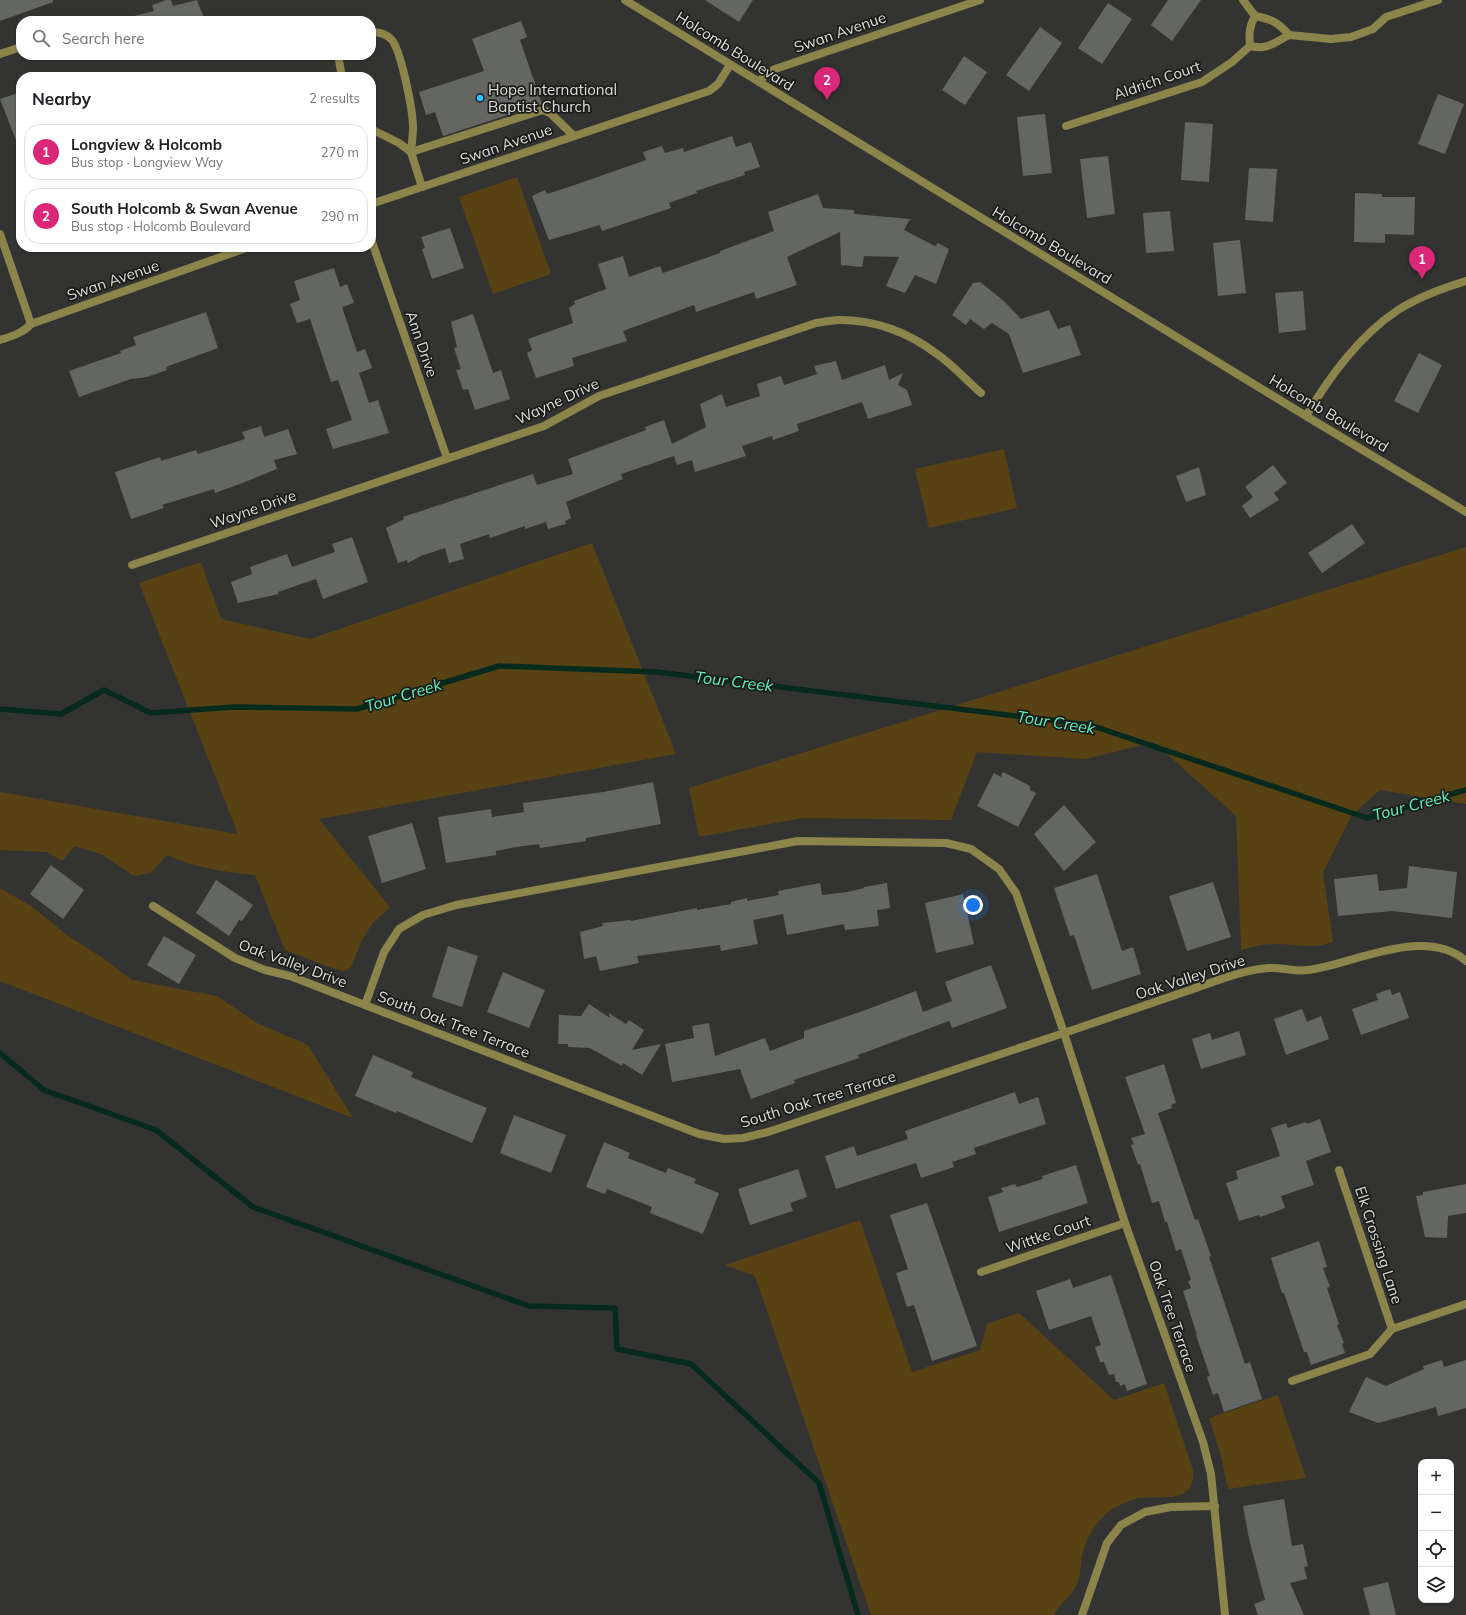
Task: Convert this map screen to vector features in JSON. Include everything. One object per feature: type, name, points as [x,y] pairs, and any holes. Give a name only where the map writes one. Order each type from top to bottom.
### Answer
[{"type":"street","name":"Holcomb Boulevard","points":[[625,0],[1306,416],[1466,512]]},
{"type":"street","name":"Swan Avenue","points":[[759,82],[766,74],[775,69],[980,0]]},
{"type":"street","points":[[1243,0],[1255,16],[1267,18],[1280,25],[1289,35]]},
{"type":"street","points":[[1255,16],[1251,22],[1249,35],[1250,46],[1260,48],[1289,35],[1331,39],[1351,37],[1373,29],[1386,17],[1438,0]]},
{"type":"street","points":[[376,33],[387,35],[393,40],[399,58],[410,100],[413,126],[411,152],[422,187]]},
{"type":"street","name":"Aldrich Court","points":[[1066,126],[1202,82],[1232,62],[1250,46]]},
{"type":"street","points":[[0,54],[16,49]]},
{"type":"street","points":[[339,60],[341,72]]},
{"type":"street","name":"Swan Avenue","points":[[376,202],[709,91],[718,84],[730,65]]},
{"type":"street","points":[[411,152],[543,110],[550,114],[574,136]]},
{"type":"street","points":[[376,132],[399,143],[411,152]]},
{"type":"street","points":[[0,234],[31,324]]},
{"type":"street","name":"Swan Avenue","points":[[0,340],[19,333],[31,324],[235,252]]},
{"type":"street","name":"Ann Drive","points":[[376,252],[447,458]]},
{"type":"street","points":[[1306,416],[1316,398],[1340,366],[1372,330],[1399,310],[1417,300],[1466,281]]},
{"type":"street","name":"Wayne Drive","points":[[132,564],[544,426],[599,396],[816,323],[839,320],[861,322],[884,326],[902,332],[938,354],[981,393]]},
{"type":"street","name":"South Oak Tree Terrace","points":[[798,841],[946,843],[971,849],[999,869],[1016,893],[1064,1033],[768,1132],[743,1138],[724,1139],[699,1134],[365,1005],[384,952],[398,929],[423,915],[456,905],[798,841]]},
{"type":"street","name":"Oak Valley Drive","points":[[153,906],[235,958],[265,970],[290,976],[365,1005]]},
{"type":"street","name":"Oak Valley Drive","points":[[1064,1033],[1237,974],[1269,968],[1308,970],[1393,949],[1414,946],[1442,948],[1466,961]]},
{"type":"street","name":"Oak Tree Terrace","points":[[1064,1033],[1125,1223],[1203,1442],[1211,1474],[1225,1615]]},
{"type":"street","name":"Elk Crossing Lane","points":[[1339,1170],[1392,1329]]},
{"type":"street","name":"Wittke Court","points":[[980,1272],[1125,1223]]},
{"type":"street","points":[[1292,1381],[1370,1354],[1392,1329],[1466,1304]]},
{"type":"street","points":[[1082,1615],[1107,1543],[1121,1526],[1145,1512],[1172,1507],[1215,1506]]},
{"type":"shaded area","points":[[517,177],[551,274],[493,294],[459,197]]},
{"type":"shaded area","points":[[1004,449],[1017,508],[929,528],[915,469]]},
{"type":"shaded area","points":[[592,543],[676,754],[319,819],[390,907],[372,924],[362,940],[351,967],[345,971],[338,970],[285,950],[255,875],[221,871],[199,866],[167,855],[151,873],[134,876],[103,855],[75,846],[62,861],[47,852],[0,850],[0,792],[238,834],[139,583],[201,562],[221,619],[310,639]]},
{"type":"shaded area","points":[[1466,547],[1466,804],[1380,790],[1352,815],[1323,873],[1333,942],[1317,946],[1271,944],[1241,950],[1236,816],[1154,742],[1086,759],[977,752],[951,820],[802,818],[699,837],[689,788]]},
{"type":"shaded area","points":[[0,888],[31,906],[67,935],[103,958],[132,980],[217,996],[257,1023],[308,1045],[353,1118],[0,981]]},
{"type":"shaded area","points":[[860,1220],[912,1372],[980,1350],[987,1324],[1019,1313],[1114,1400],[1164,1383],[1193,1470],[1193,1481],[1184,1493],[1177,1496],[1141,1498],[1133,1500],[1106,1514],[1094,1527],[1086,1543],[1076,1586],[1054,1615],[871,1615],[755,1276],[725,1265]]},
{"type":"shaded area","points":[[1278,1395],[1306,1478],[1228,1489],[1220,1452],[1209,1418]]},
{"type":"building","points":[[0,0],[53,0],[53,2],[0,21]]},
{"type":"building","points":[[166,0],[171,0],[173,6],[197,0],[203,16],[134,16],[154,11],[152,5]]},
{"type":"building","points":[[705,0],[753,0],[739,22]]},
{"type":"building","points":[[1168,0],[1201,0],[1172,41],[1151,25]]},
{"type":"building","points":[[1108,3],[1132,19],[1102,64],[1078,48]]},
{"type":"building","name":"Hope International Baptist Church","points":[[521,21],[527,37],[520,40],[542,104],[443,136],[435,112],[426,115],[419,92],[484,71],[472,39]]},
{"type":"building","points":[[1040,27],[1062,43],[1029,91],[1006,75]]},
{"type":"building","points":[[964,56],[987,72],[965,105],[942,90]]},
{"type":"building","points":[[16,94],[16,141],[0,99]]},
{"type":"building","points":[[1438,94],[1464,104],[1445,154],[1418,144]]},
{"type":"building","points":[[1045,114],[1052,173],[1023,176],[1017,117]]},
{"type":"building","points":[[1185,122],[1213,124],[1209,182],[1181,180]]},
{"type":"building","points":[[732,136],[736,147],[751,142],[760,167],[744,172],[745,175],[696,191],[697,193],[669,203],[671,208],[602,231],[600,225],[549,240],[532,196],[545,190],[547,194],[646,160],[643,152],[662,146],[665,153],[683,148],[684,152]]},
{"type":"building","points":[[1108,156],[1115,214],[1087,218],[1080,159]]},
{"type":"building","points":[[1249,168],[1277,169],[1273,222],[1245,220]]},
{"type":"building","points":[[1355,193],[1382,194],[1382,197],[1415,197],[1414,235],[1385,234],[1385,243],[1354,242]]},
{"type":"building","points":[[818,194],[823,208],[854,210],[854,214],[910,219],[904,230],[935,246],[938,243],[949,249],[936,284],[915,275],[905,293],[886,286],[899,257],[864,256],[862,267],[841,265],[840,232],[787,257],[797,285],[756,299],[754,292],[696,312],[694,305],[623,331],[627,341],[572,358],[574,366],[536,378],[527,353],[532,350],[528,339],[573,323],[569,308],[575,304],[574,301],[606,289],[598,264],[623,256],[629,277],[660,266],[663,273],[720,253],[720,251],[774,231],[768,212]]},
{"type":"building","points":[[1170,211],[1174,251],[1146,253],[1143,213]]},
{"type":"building","points":[[450,228],[464,268],[432,279],[422,249],[425,248],[421,237]]},
{"type":"building","points":[[1240,240],[1246,293],[1218,296],[1213,243]]},
{"type":"building","points":[[334,268],[340,287],[347,284],[354,303],[342,307],[357,352],[365,349],[372,368],[359,373],[369,403],[378,400],[389,433],[333,449],[326,429],[352,420],[338,380],[331,382],[310,319],[297,323],[290,304],[300,300],[294,281]]},
{"type":"building","points":[[980,282],[1004,301],[1021,319],[1049,310],[1058,329],[1070,325],[1081,355],[1023,373],[1009,334],[992,323],[984,329],[970,319],[966,325],[952,315],[973,283]]},
{"type":"building","points":[[1303,291],[1306,330],[1279,333],[1275,293]]},
{"type":"building","points":[[206,312],[218,348],[166,367],[167,370],[147,377],[131,379],[79,397],[69,371],[121,353],[120,351],[136,345],[133,337]]},
{"type":"building","points":[[473,314],[493,373],[501,370],[510,399],[475,410],[468,389],[463,390],[456,370],[461,369],[454,348],[457,347],[451,322]]},
{"type":"building","points":[[1419,353],[1442,365],[1418,413],[1394,401]]},
{"type":"building","points":[[836,361],[842,380],[885,365],[889,380],[903,373],[898,385],[907,390],[912,405],[868,419],[862,402],[797,424],[799,431],[773,440],[772,436],[742,446],[746,456],[695,472],[692,460],[677,465],[674,456],[621,474],[623,479],[566,502],[571,518],[565,521],[566,524],[548,529],[546,522],[525,529],[525,526],[490,538],[489,534],[460,544],[464,559],[449,563],[445,548],[421,556],[408,563],[407,560],[398,563],[386,528],[404,519],[403,517],[533,474],[537,485],[573,474],[568,459],[646,430],[645,427],[664,420],[672,444],[706,427],[700,404],[722,394],[726,407],[760,396],[757,384],[781,376],[784,385],[817,374],[814,366]]},
{"type":"building","points":[[261,426],[264,437],[288,429],[297,454],[274,460],[277,469],[245,482],[215,493],[214,489],[162,505],[164,508],[131,519],[115,472],[160,457],[161,461],[196,450],[198,454],[245,439],[242,432]]},
{"type":"building","points":[[1273,465],[1287,483],[1274,493],[1279,500],[1250,518],[1242,506],[1253,497],[1245,487]]},
{"type":"building","points":[[1199,467],[1206,495],[1186,502],[1176,476]]},
{"type":"building","points":[[1352,524],[1365,543],[1322,573],[1308,553]]},
{"type":"building","points":[[352,537],[368,582],[323,599],[316,579],[278,592],[279,594],[238,603],[231,582],[252,574],[250,567],[287,554],[292,567],[335,552],[332,544]]},
{"type":"building","points":[[1003,772],[1030,786],[1030,790],[1036,793],[1018,827],[977,806],[994,773],[1001,777]]},
{"type":"building","points":[[653,782],[661,824],[586,838],[586,841],[540,848],[539,844],[516,847],[496,851],[496,855],[446,863],[438,817],[491,809],[492,817],[524,812],[523,803],[603,792]]},
{"type":"building","points":[[1064,805],[1096,842],[1064,871],[1034,834]]},
{"type":"building","points":[[412,823],[426,869],[382,883],[368,836]]},
{"type":"building","points":[[51,865],[84,890],[63,919],[30,894]]},
{"type":"building","points":[[1409,866],[1457,872],[1452,918],[1392,911],[1338,916],[1334,879],[1377,874],[1379,891],[1407,888]]},
{"type":"building","points":[[1097,874],[1122,951],[1133,947],[1141,974],[1092,990],[1074,935],[1070,936],[1054,888]]},
{"type":"building","points":[[216,880],[253,905],[242,921],[239,920],[229,936],[196,913]]},
{"type":"building","points":[[1213,882],[1231,937],[1187,951],[1169,896]]},
{"type":"building","points":[[820,883],[822,895],[848,892],[864,887],[887,883],[890,908],[877,910],[879,926],[845,930],[844,924],[787,935],[783,914],[753,920],[758,944],[721,951],[720,945],[637,956],[639,963],[600,971],[596,956],[584,959],[580,932],[603,926],[602,923],[631,921],[697,908],[697,910],[731,904],[731,902],[747,898],[747,901],[779,895],[778,891]]},
{"type":"building","points":[[963,894],[974,944],[936,953],[925,903]]},
{"type":"building","points":[[164,936],[196,955],[179,984],[147,965]]},
{"type":"building","points":[[448,946],[478,956],[462,1007],[432,997]]},
{"type":"building","points":[[991,965],[1007,1008],[952,1028],[949,1021],[858,1055],[859,1058],[794,1080],[795,1083],[751,1099],[740,1069],[672,1082],[665,1044],[694,1038],[692,1026],[709,1023],[715,1056],[765,1038],[770,1051],[804,1038],[804,1031],[916,991],[923,1012],[952,1001],[945,982]]},
{"type":"building","points":[[503,972],[545,990],[529,1028],[487,1012]]},
{"type":"building","points":[[1390,989],[1392,995],[1400,992],[1409,1018],[1361,1035],[1352,1009],[1378,1000],[1376,994]]},
{"type":"building","points":[[589,1004],[610,1018],[609,1013],[626,1024],[629,1020],[644,1030],[632,1050],[661,1044],[642,1075],[623,1063],[622,1066],[590,1048],[568,1047],[568,1044],[558,1044],[559,1015],[581,1016]]},
{"type":"building","points":[[1302,1009],[1307,1022],[1321,1016],[1329,1039],[1286,1055],[1274,1019]]},
{"type":"building","points":[[1239,1031],[1246,1055],[1201,1069],[1192,1039],[1210,1033],[1212,1040]]},
{"type":"building","points":[[373,1055],[413,1072],[411,1077],[487,1108],[472,1143],[397,1111],[396,1113],[355,1096]]},
{"type":"building","points":[[1164,1064],[1176,1103],[1171,1105],[1172,1108],[1158,1113],[1195,1220],[1198,1219],[1211,1256],[1209,1257],[1245,1364],[1250,1362],[1262,1399],[1224,1412],[1218,1393],[1213,1395],[1207,1377],[1210,1376],[1183,1291],[1191,1288],[1188,1281],[1191,1280],[1181,1249],[1176,1251],[1159,1201],[1152,1203],[1140,1164],[1138,1165],[1131,1145],[1134,1144],[1131,1138],[1145,1134],[1125,1077]]},
{"type":"building","points":[[1015,1092],[1019,1104],[1038,1097],[1046,1124],[974,1148],[976,1154],[952,1162],[954,1167],[921,1178],[916,1163],[836,1189],[825,1156],[854,1146],[857,1156],[908,1139],[905,1131]]},
{"type":"building","points":[[514,1115],[566,1135],[551,1173],[500,1153]]},
{"type":"building","points":[[1320,1119],[1331,1152],[1306,1161],[1314,1185],[1281,1196],[1285,1208],[1260,1217],[1259,1215],[1239,1221],[1226,1183],[1238,1179],[1236,1171],[1280,1156],[1271,1128],[1286,1123],[1288,1128],[1306,1122],[1307,1124]]},
{"type":"building","points":[[604,1142],[630,1153],[628,1158],[666,1173],[668,1168],[696,1179],[694,1183],[719,1193],[703,1234],[650,1213],[652,1207],[607,1189],[605,1194],[586,1187]]},
{"type":"building","points":[[1076,1165],[1088,1203],[999,1232],[988,1197],[1003,1192],[1001,1188],[1015,1184],[1017,1187],[1043,1179],[1042,1176]]},
{"type":"building","points":[[798,1169],[807,1197],[790,1203],[793,1211],[750,1225],[738,1189]]},
{"type":"building","points":[[1466,1184],[1466,1213],[1448,1216],[1447,1238],[1425,1237],[1416,1196],[1423,1195],[1423,1192]]},
{"type":"building","points":[[927,1203],[977,1346],[932,1361],[914,1305],[907,1307],[896,1273],[908,1269],[890,1215]]},
{"type":"building","points":[[1319,1241],[1327,1267],[1323,1268],[1330,1287],[1327,1288],[1339,1324],[1337,1325],[1344,1343],[1342,1344],[1345,1353],[1311,1365],[1307,1352],[1304,1352],[1284,1293],[1282,1293],[1271,1258]]},
{"type":"building","points":[[1111,1275],[1147,1384],[1127,1391],[1125,1384],[1120,1386],[1119,1382],[1116,1382],[1114,1374],[1109,1375],[1104,1362],[1100,1362],[1095,1347],[1101,1345],[1091,1316],[1049,1330],[1036,1291],[1070,1279],[1073,1288]]},
{"type":"building","points":[[1442,1360],[1444,1367],[1466,1360],[1466,1408],[1438,1416],[1436,1407],[1378,1423],[1349,1412],[1366,1377],[1386,1386],[1424,1369],[1423,1366]]},
{"type":"building","points":[[1284,1499],[1292,1546],[1303,1544],[1308,1566],[1304,1567],[1307,1579],[1290,1583],[1304,1615],[1258,1615],[1254,1604],[1265,1600],[1249,1539],[1243,1506]]},
{"type":"building","points":[[1388,1582],[1396,1615],[1370,1615],[1363,1588]]},
{"type":"waterway","name":"Tour Creek","points":[[0,709],[61,714],[104,690],[151,713],[234,707],[357,709],[499,666],[657,672],[1090,725],[1367,818],[1466,790]]},
{"type":"waterway","points":[[0,1053],[44,1090],[156,1130],[253,1207],[529,1306],[615,1308],[617,1349],[691,1364],[819,1483],[858,1615]]},
{"type":"place","name":"Hope International Baptist Church","points":[[480,98]]},
{"type":"place","name":"South Holcomb & Swan Avenue","points":[[827,100]]},
{"type":"place","name":"Longview & Holcomb","points":[[1422,279]]}]
